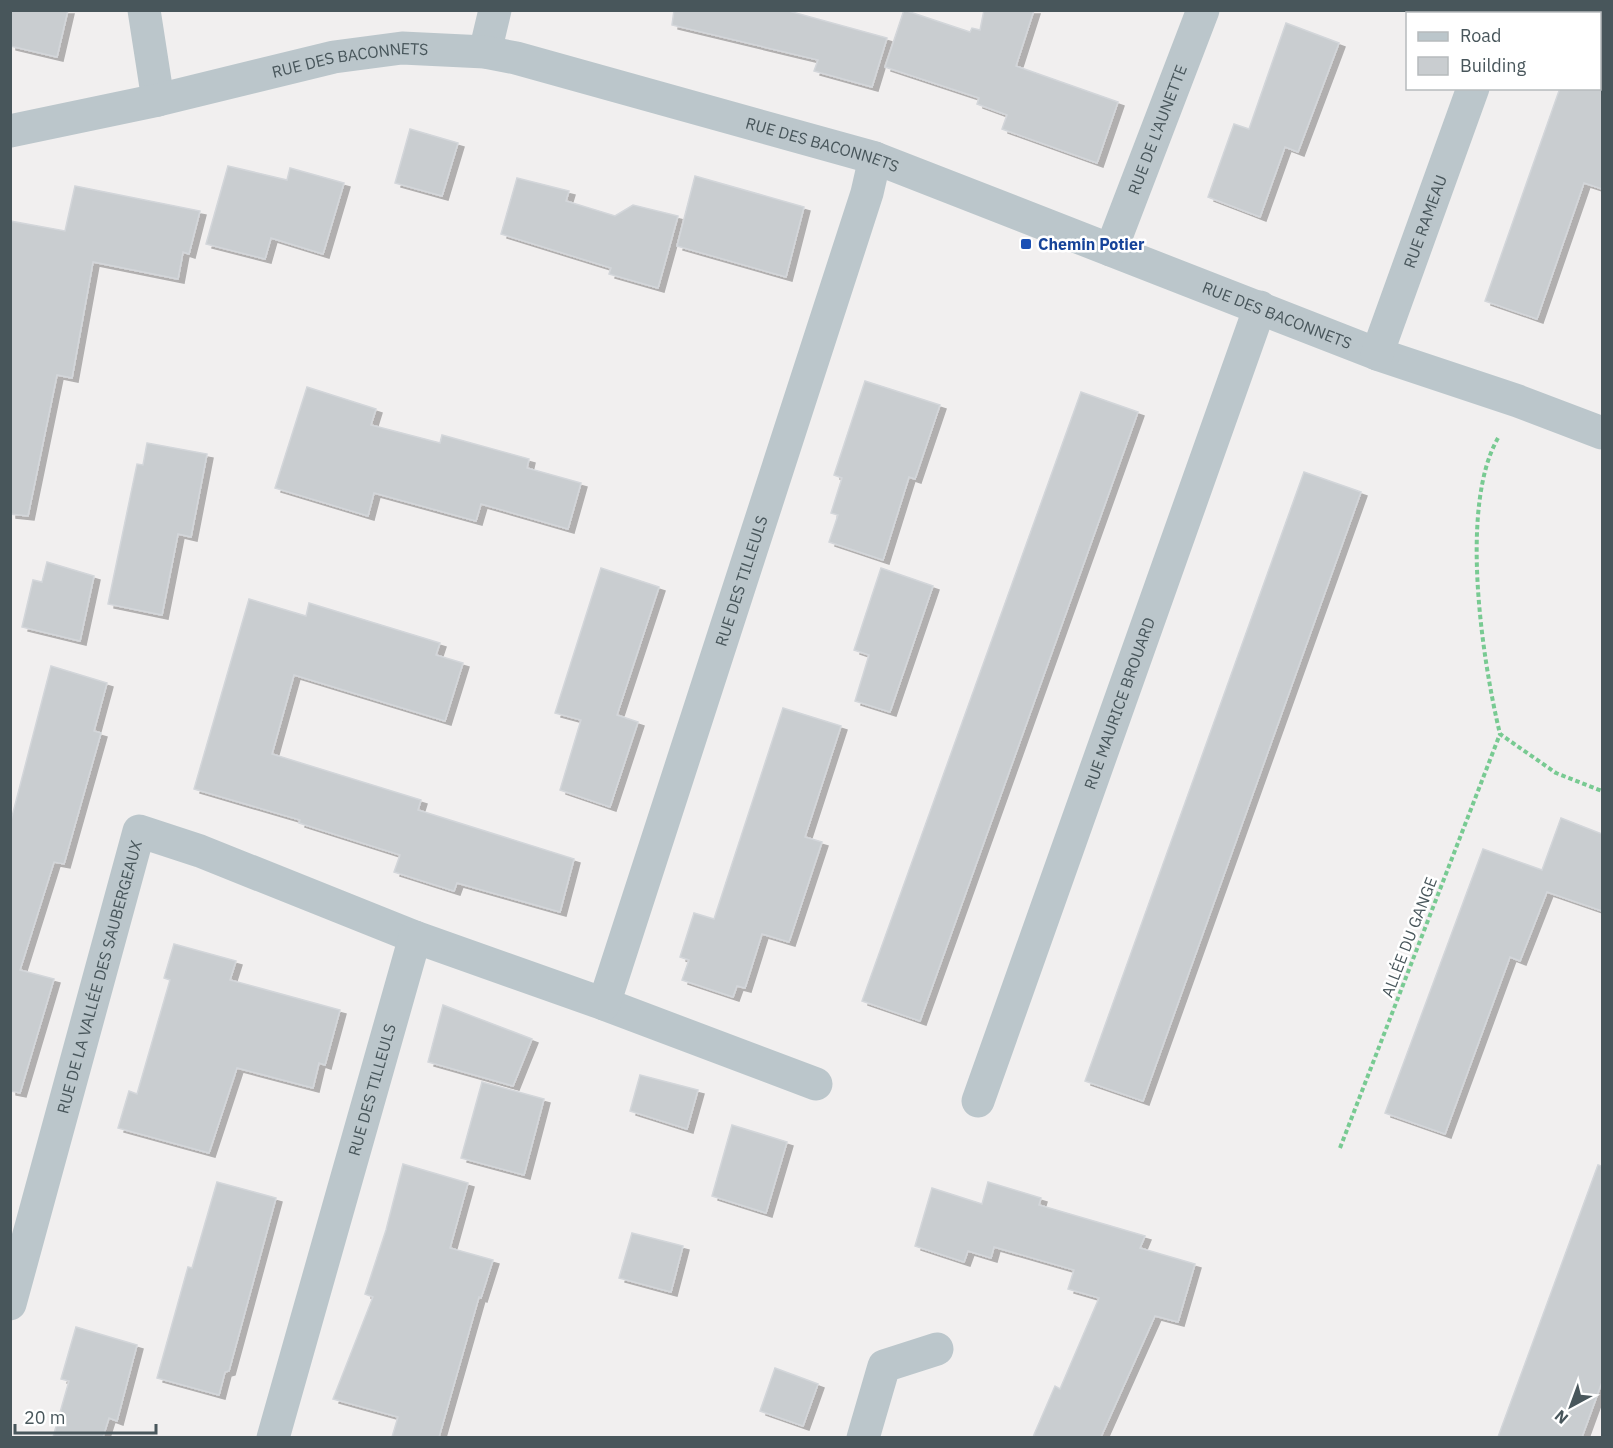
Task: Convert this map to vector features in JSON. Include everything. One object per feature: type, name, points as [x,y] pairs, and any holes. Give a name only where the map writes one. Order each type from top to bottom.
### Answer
[{"type":"street","points":[[144,10],[158,100]]},
{"type":"street","points":[[485,52],[495,10]]},
{"type":"street","name":"RUE DE L'AUNETTE","points":[[1112,249],[1203,10]]},
{"type":"street","name":"RUE DES BACONNETS","points":[[10,131],[158,100],[334,57],[402,48],[485,52],[516,58],[875,158],[1377,354],[1518,401],[1602,434]]},
{"type":"street","name":"RUE RAMEAU","points":[[1377,354],[1472,90]]},
{"type":"street","name":"RUE DES TILLEULS","points":[[604,1004],[867,193],[875,158]]},
{"type":"street","name":"RUE MAURICE BROUARD","points":[[978,1101],[1260,307]]},
{"type":"street","name":"RUE DE LA VALLÉE DES SAUBERGEAUX","points":[[10,1304],[139,831],[200,851],[415,937]]},
{"type":"street","points":[[415,937],[604,1004],[816,1084]]},
{"type":"street","name":"RUE DES TILLEULS","points":[[273,1437],[415,937]]},
{"type":"street","points":[[863,1437],[884,1366],[937,1349]]},
{"type":"path","points":[[1518,401],[1490,452],[1477,526],[1479,598],[1488,686],[1500,734],[1556,773],[1602,791]]},
{"type":"path","name":"ALLÉE DU GANGE","points":[[1340,1148],[1500,734]]},
{"type":"building","points":[[10,10],[68,10],[57,57],[10,46]]},
{"type":"building","points":[[674,10],[785,10],[887,38],[872,87],[814,71],[818,60],[672,25]]},
{"type":"building","points":[[904,10],[970,32],[972,28],[980,30],[984,10],[1034,10],[1016,66],[1118,102],[1097,163],[1002,129],[1007,115],[977,104],[979,98],[885,67]]},
{"type":"building","points":[[1286,23],[1339,43],[1298,152],[1285,147],[1260,217],[1208,197],[1234,124],[1249,129]]},
{"type":"building","points":[[1602,88],[1602,189],[1584,183],[1537,319],[1485,301],[1559,90],[1601,90]]},
{"type":"building","points":[[410,129],[458,143],[442,196],[395,183]]},
{"type":"building","points":[[228,166],[287,180],[290,168],[344,183],[323,254],[271,238],[265,259],[206,244]]},
{"type":"building","points":[[695,176],[804,207],[786,277],[677,246]]},
{"type":"building","points":[[517,178],[569,191],[566,201],[615,216],[633,205],[678,216],[658,288],[609,274],[611,268],[501,234]]},
{"type":"building","points":[[75,186],[200,211],[189,254],[183,252],[178,279],[93,262],[72,378],[57,375],[28,516],[10,514],[10,221],[65,231]]},
{"type":"building","points":[[865,381],[940,405],[915,479],[909,477],[883,560],[829,542],[838,515],[831,513],[842,478],[834,475]]},
{"type":"building","points":[[307,387],[376,409],[371,425],[440,443],[442,435],[529,459],[527,468],[581,483],[568,529],[481,504],[476,521],[374,493],[368,516],[275,488]]},
{"type":"building","points":[[1081,392],[1138,412],[920,1021],[862,1001]]},
{"type":"building","points":[[147,443],[207,454],[191,537],[178,534],[162,615],[108,604],[137,464],[143,465]]},
{"type":"building","points":[[1304,472],[1361,492],[1143,1101],[1085,1081]]},
{"type":"building","points":[[47,562],[94,576],[80,641],[22,627],[33,580],[42,582]]},
{"type":"building","points":[[601,568],[659,587],[617,715],[638,722],[610,807],[560,790],[581,720],[555,713]]},
{"type":"building","points":[[881,568],[933,586],[890,712],[855,701],[869,655],[854,650]]},
{"type":"building","points":[[249,599],[306,616],[309,603],[440,643],[436,655],[463,663],[445,721],[294,675],[272,754],[421,800],[418,810],[574,859],[560,912],[457,883],[454,891],[394,872],[400,855],[299,823],[300,820],[194,789]]},
{"type":"building","points":[[51,666],[107,683],[94,731],[101,733],[64,864],[54,862],[20,970],[54,979],[20,1093],[10,1091],[10,824]]},
{"type":"building","points":[[783,708],[841,726],[805,837],[822,842],[789,942],[762,934],[745,988],[737,986],[733,997],[682,980],[689,960],[680,957],[694,913],[714,919]]},
{"type":"building","points":[[1561,818],[1602,834],[1602,911],[1547,892],[1520,961],[1510,957],[1445,1134],[1385,1113],[1483,849],[1542,870]]},
{"type":"building","points":[[174,944],[236,961],[230,980],[340,1010],[325,1065],[319,1063],[313,1088],[237,1068],[209,1153],[118,1128],[129,1091],[137,1094],[170,980],[164,978]]},
{"type":"building","points":[[443,1005],[532,1039],[513,1086],[428,1062]]},
{"type":"building","points":[[640,1075],[698,1090],[687,1129],[630,1111]]},
{"type":"building","points":[[482,1082],[544,1099],[524,1175],[461,1158]]},
{"type":"building","points":[[732,1125],[787,1142],[766,1213],[712,1196]]},
{"type":"building","points":[[403,1164],[468,1183],[450,1248],[493,1260],[481,1298],[479,1297],[439,1437],[392,1437],[398,1417],[333,1399],[373,1297],[365,1294],[386,1230]]},
{"type":"building","points":[[1598,1165],[1602,1166],[1602,1382],[1582,1437],[1498,1437]]},
{"type":"building","points":[[217,1182],[276,1198],[229,1371],[225,1372],[219,1395],[157,1378],[188,1267],[192,1268]]},
{"type":"building","points":[[988,1182],[1041,1198],[1039,1205],[1145,1236],[1140,1248],[1195,1264],[1178,1322],[1155,1316],[1101,1437],[1033,1437],[1055,1386],[1060,1389],[1099,1298],[1068,1289],[1074,1270],[994,1247],[991,1258],[968,1251],[964,1262],[915,1246],[932,1188],[982,1204]]},
{"type":"building","points":[[632,1233],[683,1246],[671,1292],[619,1278]]},
{"type":"building","points":[[76,1327],[137,1345],[117,1421],[109,1418],[103,1437],[53,1437],[69,1381],[61,1379]]},
{"type":"building","points":[[775,1368],[818,1384],[803,1426],[760,1411]]},
{"type":"place","name":"Chemin Potier","points":[[1026,244]]}]
